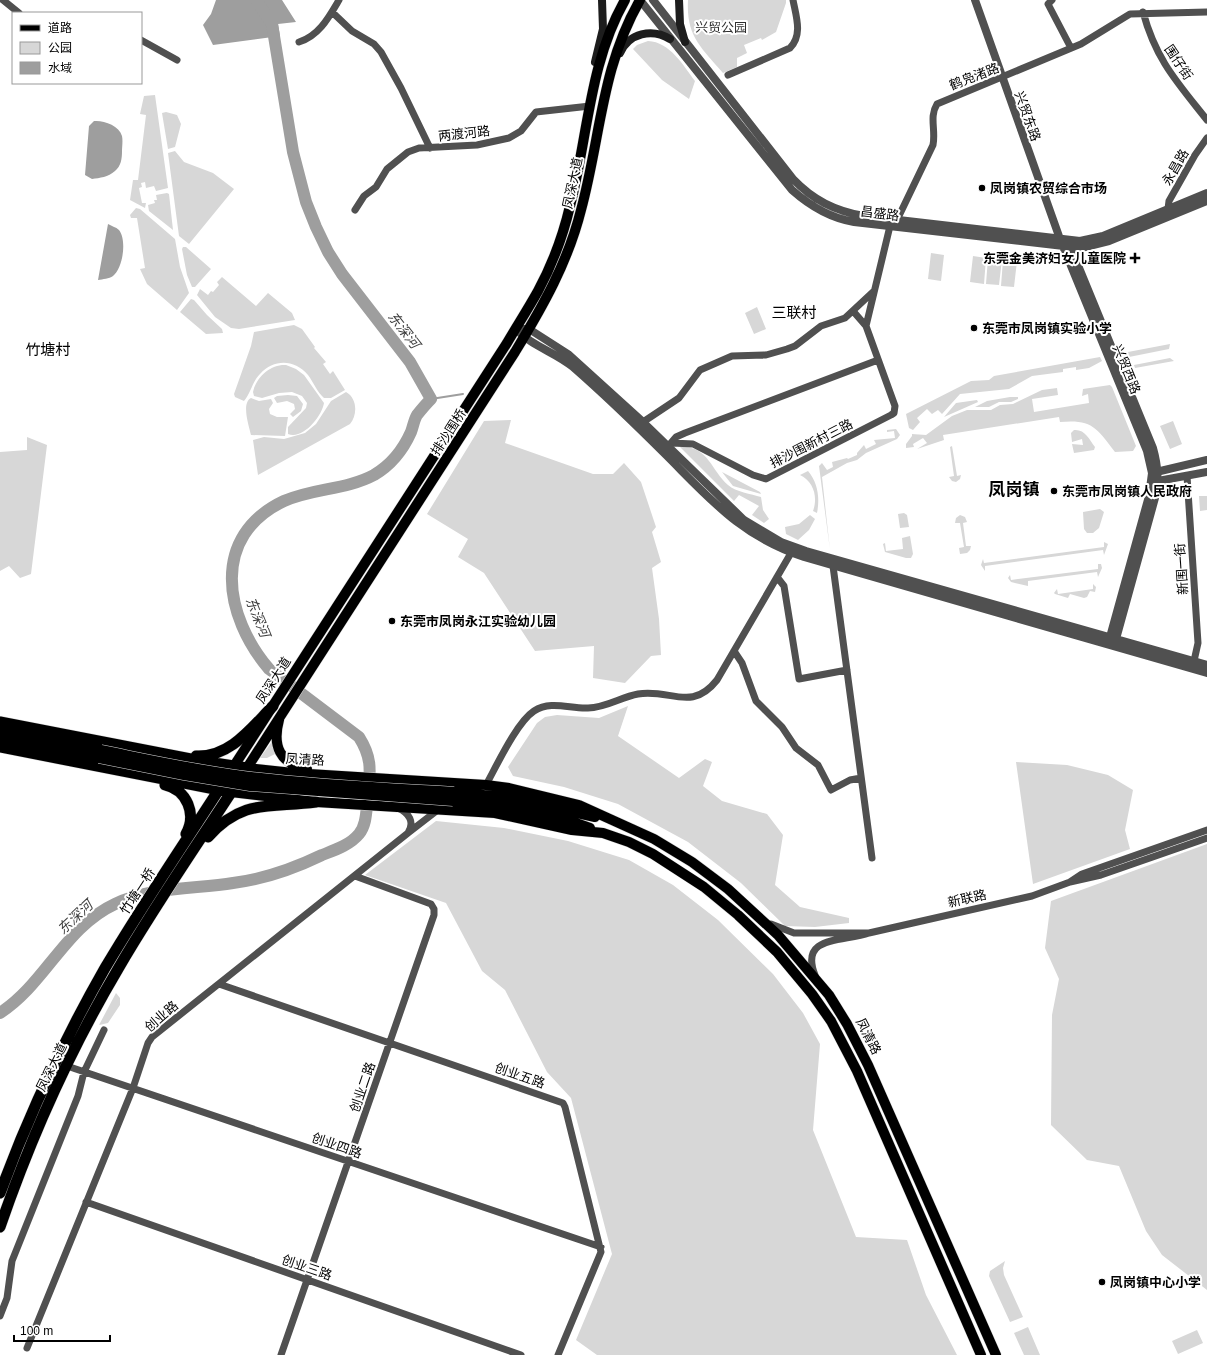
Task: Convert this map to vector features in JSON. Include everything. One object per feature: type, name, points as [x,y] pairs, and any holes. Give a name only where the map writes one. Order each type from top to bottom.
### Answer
[{"type":"highway","points":[[162,754],[176,753],[200,756],[217,754],[236,742],[273,706]]},
{"type":"highway","name":"凤清路","points":[[0,722],[162,754],[247,768]]},
{"type":"highway","name":"凤清路","points":[[0,747],[231,792]]},
{"type":"highway","name":"凤深大道","points":[[172,862],[234,766]]},
{"type":"highway","name":"凤深大道","points":[[186,863],[247,768]]},
{"type":"highway","points":[[115,770],[135,779],[172,787],[185,797],[190,808],[190,822],[187,832],[177,848],[172,862]]},
{"type":"highway","points":[[186,863],[213,832],[241,812],[268,804],[316,802]]},
{"type":"highway","name":"竹塘一桥","points":[[128,930],[172,862]]},
{"type":"highway","name":"竹塘一桥","points":[[144,927],[186,863]]},
{"type":"highway","name":"凤深大道","points":[[0,1226],[32,1142],[67,1066],[118,969],[144,927]]},
{"type":"highway","name":"凤深大道","points":[[0,1193],[29,1120],[60,1053],[94,988],[128,930]]},
{"type":"main road","points":[[592,91],[592,75],[603,29],[602,0]]},
{"type":"main road","name":"凤深大道","points":[[496,360],[516,329],[538,290],[562,234],[574,190],[592,91],[607,39],[625,0]]},
{"type":"main road","name":"凤深大道","points":[[508,363],[556,281],[573,239],[585,193],[603,98],[619,42],[640,0]]},
{"type":"main road","points":[[679,0],[680,24],[685,42]]},
{"type":"main road","points":[[603,98],[612,80],[619,56],[626,43],[635,36],[646,33],[658,34],[670,39]]},
{"type":"main road","name":"排沙围桥","points":[[399,510],[496,360]]},
{"type":"main road","name":"排沙围桥","points":[[410,514],[508,363]]},
{"type":"main road","name":"凤深大道","points":[[234,766],[399,510]]},
{"type":"main road","name":"凤深大道","points":[[247,768],[410,514]]},
{"type":"main road","points":[[282,713],[277,736],[277,745],[281,755],[294,766],[318,774]]},
{"type":"main road","name":"凤清路","points":[[0,730],[100,754]]},
{"type":"main road","name":"凤清路","points":[[0,738],[251,777],[453,796],[511,798],[607,819]]},
{"type":"main road","name":"凤清路","points":[[247,768],[293,773],[486,784],[533,793],[578,805],[607,819],[633,829],[674,850],[728,889],[762,919],[816,977],[841,1014],[868,1065],[996,1355]]},
{"type":"main road","name":"凤清路","points":[[231,792],[316,802],[496,813],[572,830],[603,833]]},
{"type":"main road","name":"凤清路","points":[[453,796],[574,822],[629,842],[687,874],[738,915],[777,952],[815,998],[836,1031],[856,1071],[981,1355]]},
{"type":"street","points":[[3,0],[18,12]]},
{"type":"street","points":[[299,42],[313,35],[332,12],[339,0]]},
{"type":"street","name":"昌盛路","points":[[640,0],[670,39],[681,49],[798,195],[817,209],[839,218],[890,226],[1064,244],[1095,238],[1207,193]]},
{"type":"street","name":"昌盛路","points":[[653,0],[786,171],[806,192],[828,206],[843,212],[1088,248],[1109,241],[1207,201]]},
{"type":"street","points":[[728,75],[790,48],[795,43],[798,30],[793,0]]},
{"type":"street","name":"兴贸东路","points":[[975,0],[1002,79],[1064,244]]},
{"type":"street","points":[[1052,0],[1048,4],[1071,48]]},
{"type":"street","name":"鹤凫渚路","points":[[890,226],[897,220],[933,145],[935,136],[932,112],[937,104],[1002,79],[1071,48],[1130,14],[1175,11],[1189,13],[1207,12]]},
{"type":"street","points":[[332,12],[352,31],[374,44],[381,52],[401,88],[430,148]]},
{"type":"street","name":"围仔街","points":[[1143,12],[1152,40],[1165,66],[1207,120]]},
{"type":"street","points":[[142,41],[178,60]]},
{"type":"street","name":"两渡河路","points":[[355,210],[364,196],[376,187],[383,174],[396,160],[413,149],[496,142],[516,136],[536,112],[590,106]]},
{"type":"street","name":"永昌路","points":[[1168,209],[1169,201],[1191,162],[1207,138]]},
{"type":"street","points":[[866,326],[890,226]]},
{"type":"street","name":"兴贸西路","points":[[1064,244],[1153,448],[1155,471],[1112,640]]},
{"type":"street","points":[[643,422],[680,398],[700,370],[737,355],[766,355],[795,346],[821,326],[841,320],[874,291]]},
{"type":"street","points":[[670,445],[676,437],[684,433],[878,360],[866,326],[853,310]]},
{"type":"street","points":[[516,329],[568,354],[670,445],[734,511],[756,528],[781,542],[806,551],[1112,640],[1207,673]]},
{"type":"street","points":[[526,334],[573,367],[738,524],[763,541],[791,553],[832,566],[1207,665]]},
{"type":"street","name":"排沙围新村三路","points":[[670,445],[693,444],[753,476],[766,479],[894,413],[895,406],[878,360]]},
{"type":"street","points":[[1112,640],[1158,481],[1155,471],[1207,460]]},
{"type":"street","points":[[1158,481],[1207,472]]},
{"type":"street","name":"新围一街","points":[[1187,476],[1198,643],[1194,661]]},
{"type":"street","points":[[486,784],[523,721],[535,710],[551,705],[594,708],[640,693],[683,698],[694,697],[706,692],[712,686],[734,651],[791,553]]},
{"type":"street","points":[[832,566],[872,858]]},
{"type":"street","points":[[777,577],[784,586],[799,679],[847,670]]},
{"type":"street","points":[[734,651],[742,663],[756,701],[782,727],[796,748],[818,765],[831,790],[850,780],[861,778]]},
{"type":"street","points":[[394,807],[404,811],[410,818],[412,825],[408,833]]},
{"type":"street","name":"创业路","points":[[27,1348],[133,1088],[148,1043],[152,1037],[438,809]]},
{"type":"street","name":"新联路","points":[[1070,882],[1082,874],[1207,830]]},
{"type":"street","name":"新联路","points":[[816,977],[810,961],[813,950],[825,943],[1032,896],[1070,882],[1101,875],[1207,838]]},
{"type":"street","name":"创业二路","points":[[281,1355],[434,915],[434,909],[431,904],[355,876]]},
{"type":"street","name":"新联路","points":[[762,919],[779,928],[794,933],[869,933]]},
{"type":"street","name":"创业五路","points":[[219,984],[563,1103],[601,1246],[600,1258],[558,1355]]},
{"type":"street","points":[[0,1316],[7,1298],[12,1261],[78,1096],[84,1072],[104,1030]]},
{"type":"street","name":"创业四路","points":[[67,1066],[601,1246]]},
{"type":"street","name":"创业三路","points":[[86,1202],[521,1355]]},
{"type":"green space","name":"兴贸公园","points":[[688,0],[786,0],[786,3],[776,32],[762,40],[761,38],[744,45],[747,53],[737,58],[737,67],[723,73],[702,48],[692,32],[688,12]]},
{"type":"green space","points":[[648,41],[663,45],[675,55],[695,81],[689,99],[662,80],[633,49],[637,45]]},
{"type":"green space","points":[[155,95],[168,188],[156,191],[154,186],[146,188],[145,182],[141,183],[142,187],[139,188],[142,203],[146,203],[145,208],[130,200],[133,180],[138,180],[146,115],[140,114],[144,96]]},
{"type":"green space","points":[[166,112],[177,115],[181,124],[175,147],[168,149],[162,113]]},
{"type":"green space","points":[[175,151],[184,162],[213,173],[234,189],[189,244],[179,236],[168,153]]},
{"type":"green space","points":[[169,194],[173,230],[149,211],[148,205],[155,203],[154,200],[157,200],[156,195]]},
{"type":"green space","points":[[136,208],[140,209],[175,239],[180,267],[189,293],[177,310],[147,284],[140,269],[145,268],[137,218],[131,218],[130,215]]},
{"type":"green space","points":[[183,247],[186,247],[211,269],[195,287],[192,287],[187,275],[182,249]]},
{"type":"green space","points":[[931,253],[944,255],[941,281],[928,279]]},
{"type":"green space","points":[[973,256],[986,258],[984,284],[970,282]]},
{"type":"green space","points":[[988,258],[1002,259],[999,285],[986,284]]},
{"type":"green space","points":[[1003,260],[1017,261],[1014,287],[1001,286]]},
{"type":"green space","points":[[222,277],[256,306],[268,293],[292,313],[295,320],[239,329],[231,328],[215,317],[197,295],[200,289],[208,295],[211,291],[213,292],[219,285],[217,282]]},
{"type":"green space","points":[[191,299],[194,300],[222,329],[223,333],[206,334],[180,312]]},
{"type":"green space","points":[[757,307],[766,329],[754,334],[745,313]]},
{"type":"green space","points":[[294,325],[302,329],[315,347],[314,348],[326,362],[323,364],[330,374],[333,371],[345,390],[331,398],[324,398],[319,393],[308,375],[297,366],[284,363],[271,366],[260,374],[255,380],[244,401],[235,397],[234,394],[251,346],[254,332]]},
{"type":"green space","points":[[1170,344],[1169,349],[1129,357],[1128,352]]},
{"type":"green space","points":[[1100,357],[1102,361],[1089,368],[1076,370],[1076,367],[1063,369],[1063,372],[1032,376],[1009,389],[960,394],[942,414],[938,410],[932,414],[927,409],[917,418],[920,422],[913,430],[909,428],[906,414],[971,381],[989,380],[994,376]]},
{"type":"green space","points":[[1170,358],[1174,361],[1135,368],[1134,365]]},
{"type":"green space","points":[[280,365],[286,365],[296,369],[304,375],[324,403],[320,414],[311,426],[300,434],[294,435],[288,434],[288,427],[306,408],[307,403],[302,396],[292,392],[279,393],[262,398],[254,396],[253,392],[257,381],[265,372]]},
{"type":"green space","points":[[1110,385],[1136,446],[1133,451],[1115,452],[1093,427],[1080,422],[1060,422],[1059,417],[943,435],[944,440],[917,449],[927,443],[923,438],[913,444],[914,447],[906,448],[906,444],[912,434],[926,435],[952,416],[967,410],[991,410],[1000,405],[1013,404],[1042,390],[1057,388],[1058,395],[1032,399],[1034,412],[1089,403],[1088,394],[1082,396],[1083,389]]},
{"type":"green space","points":[[346,392],[352,398],[355,406],[353,420],[350,424],[258,475],[253,440],[264,437],[284,439],[305,433],[316,424],[331,401]]},
{"type":"green space","points":[[277,396],[297,396],[303,404],[301,411],[293,417],[290,414],[295,409],[294,404],[287,401],[277,403],[274,398]]},
{"type":"green space","points":[[1018,397],[1018,399],[1011,402],[999,402],[989,407],[975,407],[987,401]]},
{"type":"green space","points":[[251,398],[259,401],[271,399],[273,403],[269,409],[270,414],[277,417],[288,417],[285,436],[251,435],[247,421],[246,405]]},
{"type":"green space","points":[[977,400],[978,402],[944,417],[956,403]]},
{"type":"green space","points":[[511,420],[505,443],[593,474],[613,474],[624,463],[641,482],[656,527],[652,532],[661,562],[652,568],[659,619],[661,655],[651,656],[625,683],[593,678],[594,646],[535,651],[484,573],[458,557],[468,539],[427,514],[484,421]]},
{"type":"green space","points":[[1173,421],[1182,444],[1170,449],[1160,426]]},
{"type":"green space","points":[[896,429],[900,435],[897,439],[866,453],[857,460],[847,463],[822,477],[830,550],[819,466],[822,463],[827,470],[833,467],[832,462],[848,459],[857,455],[864,445],[866,449],[876,444],[874,440],[895,438],[894,431],[887,432],[887,430]]},
{"type":"green space","points":[[1074,430],[1081,431],[1086,435],[1095,447],[1094,450],[1074,453],[1072,444],[1083,445],[1082,439],[1072,442],[1071,433]]},
{"type":"green space","points":[[27,437],[47,445],[31,574],[20,578],[9,566],[0,571],[0,452],[27,450]]},
{"type":"green space","points":[[952,446],[957,476],[961,475],[960,479],[956,482],[952,481],[949,477],[954,476],[950,447]]},
{"type":"green space","points":[[680,447],[689,447],[703,454],[722,479],[731,487],[739,491],[761,497],[763,510],[769,519],[764,523],[752,515],[759,506],[739,495],[734,501]]},
{"type":"green space","points":[[808,471],[816,486],[818,502],[817,513],[813,511],[815,500],[814,490],[809,482],[800,475]]},
{"type":"green space","points":[[722,472],[760,492],[761,494],[733,486]]},
{"type":"green space","points":[[1199,496],[1207,496],[1207,510],[1200,511]]},
{"type":"green space","points":[[1100,509],[1104,512],[1099,528],[1093,533],[1087,533],[1084,529],[1083,512]]},
{"type":"green space","points":[[904,513],[907,515],[909,527],[900,528],[898,514]]},
{"type":"green space","points":[[810,515],[815,519],[809,530],[798,540],[786,534],[785,527],[799,524]]},
{"type":"green space","points":[[960,515],[965,517],[967,522],[963,523],[966,546],[971,546],[967,553],[960,554],[959,548],[964,547],[960,523],[955,523],[956,518]]},
{"type":"green space","points":[[910,536],[913,554],[911,558],[885,552],[883,544],[885,543],[886,551],[903,549],[902,538]]},
{"type":"green space","points":[[1104,542],[1108,544],[1104,555],[1103,550],[985,566],[985,571],[981,565],[983,559],[984,563],[1104,547]]},
{"type":"green space","points":[[1098,564],[1101,564],[1102,568],[1098,577],[1097,572],[1028,581],[1028,586],[1011,582],[1008,578],[1010,575],[1011,580],[1098,569]]},
{"type":"green space","points":[[1093,584],[1096,587],[1095,592],[1090,591],[1087,597],[1084,598],[1070,594],[1068,598],[1054,593],[1057,589],[1058,594],[1093,589]]},
{"type":"green space","points":[[628,706],[618,736],[679,778],[705,759],[712,762],[703,786],[722,801],[767,814],[783,835],[775,885],[800,907],[849,918],[849,923],[815,927],[785,926],[741,883],[688,842],[618,804],[564,787],[513,776],[508,767],[537,723],[545,717],[557,715],[599,718]]},
{"type":"green space","points":[[273,740],[277,753],[267,758],[260,758]]},
{"type":"green space","points":[[1016,762],[1067,765],[1108,775],[1133,790],[1125,830],[1130,849],[1033,884]]},
{"type":"green space","points":[[436,821],[504,828],[568,841],[629,860],[673,885],[718,920],[773,974],[803,1013],[820,1044],[813,1130],[856,1237],[907,1240],[926,1295],[957,1355],[597,1355],[576,1340],[612,1254],[571,1098],[547,1072],[505,990],[482,971],[446,903],[365,875]]},
{"type":"green space","points":[[1207,844],[1207,1290],[1162,1255],[1146,1231],[1119,1166],[1087,1160],[1051,1125],[1052,1015],[1059,979],[1045,948],[1051,901]]},
{"type":"green space","points":[[116,993],[120,998],[120,1005],[108,1023],[99,1025]]},
{"type":"green space","points":[[1005,1261],[1003,1268],[1004,1275],[1023,1317],[1010,1322],[989,1276],[990,1271]]},
{"type":"green space","points":[[1028,1327],[1040,1355],[1024,1355],[1014,1333]]},
{"type":"green space","points":[[1197,1330],[1203,1343],[1178,1354],[1172,1341]]},
{"type":"water","points":[[216,0],[282,0],[296,22],[278,24],[280,36],[213,45],[203,25],[211,14]]},
{"type":"water","points":[[94,121],[106,122],[118,129],[122,136],[122,144],[120,165],[117,169],[107,176],[92,179],[85,175],[89,126]]},
{"type":"water","points":[[108,224],[119,230],[123,240],[123,254],[119,267],[113,276],[98,280]]},
{"type":"waterway","name":"东深河","points":[[0,1013],[16,1001],[30,987],[82,927],[98,914],[115,904],[129,898],[158,891],[245,881],[279,873],[347,844],[359,834],[364,826],[370,773],[367,752],[359,737],[269,669],[254,648],[242,625],[234,602],[232,578],[235,556],[244,535],[260,516],[284,501],[306,494],[352,484],[374,475],[386,467],[404,445],[411,432],[417,415],[431,399],[410,362],[342,274],[328,252],[316,227],[306,202],[293,152],[272,24],[256,0]]},
{"type":"waterway","points":[[431,399],[463,394]]},
{"type":"place","name":"凤岗镇农贸综合市场","points":[[982,188]]},
{"type":"place","name":"东莞金美济妇女儿童医院","points":[[1135,258]]},
{"type":"place","name":"东莞市凤岗镇实验小学","points":[[974,328]]},
{"type":"place","name":"东莞市凤岗镇人民政府","points":[[1054,491]]},
{"type":"place","name":"东莞市凤岗永江实验幼儿园","points":[[392,621]]},
{"type":"place","name":"凤岗镇中心小学","points":[[1102,1282]]},
{"type":"district","name":"三联村","points":[[794,313]]},
{"type":"district","name":"竹塘村","points":[[48,350]]},
{"type":"district","name":"凤岗镇","points":[[1014,489]]}]
